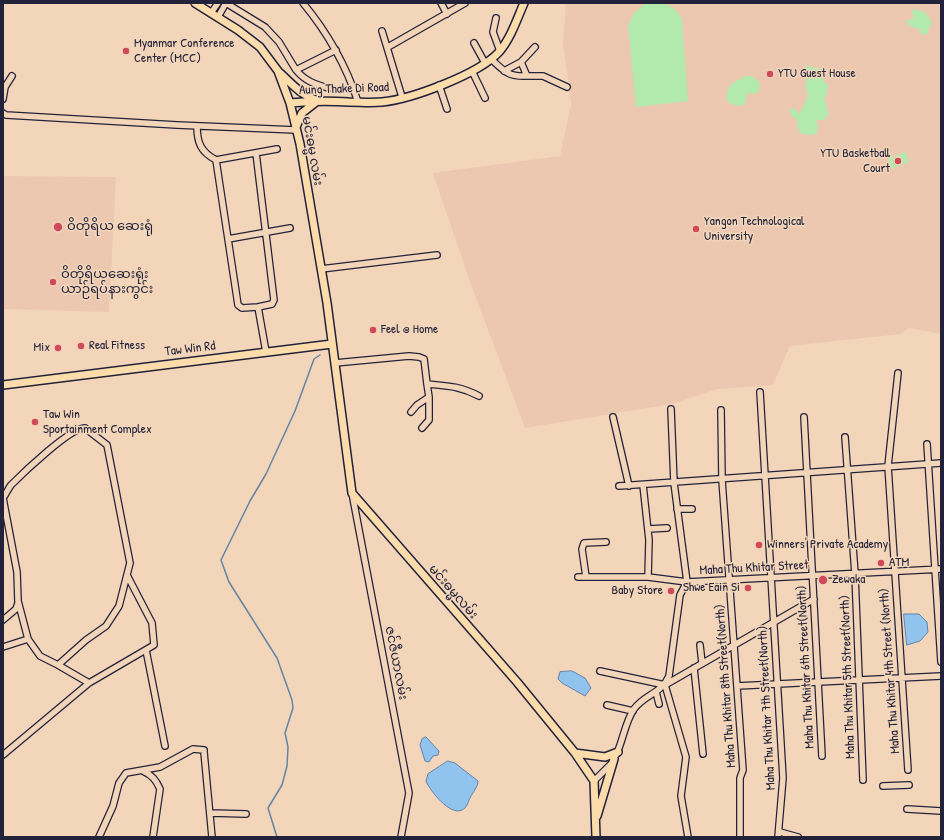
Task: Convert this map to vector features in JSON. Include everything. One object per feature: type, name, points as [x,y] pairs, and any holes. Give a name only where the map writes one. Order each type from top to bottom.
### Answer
[{"type":"main road","name":"မင်းဓမ္မ လမ်း","points":[[194,3],[218,17],[260,47],[278,71],[290,103],[296,128],[321,269],[332,344]]},
{"type":"main road","name":"Aung Thake Di Road","points":[[290,103],[318,101],[382,102],[439,85],[472,71],[500,51],[508,40],[524,3]]},
{"type":"main road","points":[[278,71],[292,85],[309,97],[318,101],[302,113],[296,128]]},
{"type":"main road","points":[[332,344],[352,493]]},
{"type":"main road","name":"Taw Win Rd","points":[[3,384],[332,344]]},
{"type":"main road","name":"မင်းဓမ္မလမ်း","points":[[352,493],[517,682],[575,753],[594,781]]},
{"type":"main road","points":[[575,753],[605,757],[618,752]]},
{"type":"main road","points":[[596,818],[614,760]]},
{"type":"main road","points":[[594,781],[596,837]]},
{"type":"street","points":[[211,13],[218,3]]},
{"type":"street","points":[[218,17],[226,3],[265,27],[279,42],[302,77],[316,85],[330,88]]},
{"type":"street","points":[[303,3],[316,18],[336,50],[350,78],[358,102]]},
{"type":"street","points":[[441,3],[447,14]]},
{"type":"street","points":[[388,47],[465,3]]},
{"type":"street","points":[[496,18],[493,32],[500,51]]},
{"type":"street","points":[[382,31],[402,97]]},
{"type":"street","points":[[474,43],[488,61],[504,71],[515,76],[543,76],[567,87]]},
{"type":"street","points":[[504,71],[521,62],[535,47]]},
{"type":"street","points":[[296,70],[336,50]]},
{"type":"street","points":[[521,62],[527,76]]},
{"type":"street","points":[[472,71],[486,98]]},
{"type":"street","points":[[3,99],[4,90],[12,76]]},
{"type":"street","points":[[439,85],[446,109]]},
{"type":"street","points":[[3,113],[6,115],[198,126],[296,128]]},
{"type":"street","points":[[198,126],[197,137],[199,145],[205,154],[216,160],[277,149]]},
{"type":"street","points":[[216,160],[238,305],[242,308],[258,307],[272,304],[274,300],[256,153]]},
{"type":"street","points":[[228,239],[290,228]]},
{"type":"street","points":[[321,269],[437,255]]},
{"type":"street","points":[[258,307],[266,352]]},
{"type":"street","points":[[335,363],[409,356],[424,359],[429,397],[429,420],[422,428]]},
{"type":"street","name":"Maha Thu Khitar 4th Street (North)","points":[[898,373],[888,466],[908,770]]},
{"type":"street","points":[[427,384],[453,386],[466,389],[479,396]]},
{"type":"street","name":"Maha Thu Khitar 7th Street(North)","points":[[760,392],[774,622],[776,684],[783,778],[779,834]]},
{"type":"street","points":[[411,412],[417,405],[429,397]]},
{"type":"street","points":[[578,578],[648,577],[687,582],[674,482],[671,409]]},
{"type":"street","name":"Maha Thu Khitar 8th Street(North)","points":[[721,410],[722,480],[743,770],[740,778],[740,837]]},
{"type":"street","points":[[613,417],[629,486]]},
{"type":"street","name":"Maha Thu Khitar 6th Street(North)","points":[[804,417],[822,756]]},
{"type":"street","points":[[58,665],[86,640],[106,626],[119,606],[130,563],[107,445],[86,428],[82,427],[65,436],[10,486],[3,498],[17,572],[18,601],[28,639],[40,656],[89,683]]},
{"type":"street","name":"Maha Thu Khitar 5th Street(North)","points":[[845,437],[846,471],[855,574],[863,780]]},
{"type":"street","points":[[927,444],[938,569],[941,662]]},
{"type":"street","points":[[618,486],[722,480],[941,463]]},
{"type":"street","points":[[643,485],[648,529],[648,577]]},
{"type":"street","name":"ဇင်ဇီယာလမ်း","points":[[352,493],[409,793],[401,837]]},
{"type":"street","points":[[677,509],[692,509]]},
{"type":"street","points":[[648,529],[667,528]]},
{"type":"street","points":[[586,577],[582,549],[584,543],[606,542]]},
{"type":"street","name":"Maha Thu Khitar Street","points":[[665,685],[669,676],[680,595],[687,582],[730,581],[938,569]]},
{"type":"street","points":[[3,755],[89,683],[154,646],[152,623],[127,575]]},
{"type":"street","points":[[594,781],[614,760],[633,711],[640,702],[665,685],[734,644],[814,599]]},
{"type":"street","points":[[3,620],[16,608],[18,601]]},
{"type":"street","points":[[3,647],[28,639]]},
{"type":"street","points":[[700,645],[702,664]]},
{"type":"street","points":[[146,650],[165,746]]},
{"type":"street","points":[[694,668],[703,754]]},
{"type":"street","points":[[600,671],[665,685]]},
{"type":"street","points":[[737,686],[941,676]]},
{"type":"street","points":[[665,685],[686,756],[681,796],[688,837]]},
{"type":"street","points":[[656,692],[659,704]]},
{"type":"street","points":[[608,705],[633,711]]},
{"type":"street","points":[[99,837],[113,806],[119,783],[126,773],[142,771],[168,764],[193,750],[204,750],[211,813],[212,837]]},
{"type":"street","points":[[142,771],[151,775],[160,789],[153,837]]},
{"type":"street","points":[[883,786],[909,785]]},
{"type":"street","points":[[907,808],[941,811]]},
{"type":"street","points":[[211,813],[246,814]]},
{"type":"street","points":[[779,834],[798,837]]},
{"type":"shaded area","name":"Yangon Technological University","points":[[566,3],[941,3],[941,334],[909,328],[901,334],[790,346],[773,385],[717,389],[672,404],[525,428],[471,285],[433,173],[560,156],[571,104],[563,43]]},
{"type":"shaded area","name":"ဝိတိုရိယ ဆေးရုံ","points":[[3,176],[116,177],[109,312],[4,309]]},
{"type":"green space","points":[[646,3],[658,3],[672,7],[682,19],[688,101],[636,107],[628,25],[634,13]]},
{"type":"green space","points":[[911,9],[925,12],[932,22],[927,34],[922,35],[919,29],[909,26],[906,21],[914,18]]},
{"type":"green space","points":[[807,66],[821,69],[824,77],[823,80],[828,85],[827,95],[824,98],[829,114],[824,120],[816,120],[818,126],[817,134],[812,135],[799,132],[797,120],[792,116],[789,109],[794,108],[800,114],[808,95],[805,86],[807,77],[805,68]]},
{"type":"green space","points":[[746,76],[752,76],[760,83],[759,91],[755,94],[747,93],[746,102],[742,106],[734,105],[727,101],[727,91],[731,85]]},
{"type":"green space","name":"YTU Basketball Court","points":[[905,152],[909,162],[892,169],[888,159]]},
{"type":"water","points":[[904,614],[919,614],[927,622],[928,632],[920,641],[907,645]]},
{"type":"water","points":[[572,671],[585,678],[591,688],[585,696],[562,683],[558,679],[560,672]]},
{"type":"water","points":[[426,737],[439,751],[438,755],[433,756],[429,762],[425,761],[420,745],[422,739]]},
{"type":"water","points":[[448,761],[455,763],[478,781],[467,805],[462,810],[457,811],[441,802],[426,781],[428,774]]},
{"type":"waterway","points":[[277,837],[268,808],[282,785],[287,766],[288,747],[285,733],[293,708],[292,700],[277,658],[229,582],[221,560],[250,501],[266,474],[295,411],[314,359],[320,355]]},
{"type":"place","name":"Myanmar Conference Center (MCC)","points":[[126,51]]},
{"type":"place","name":"YTU Guest House","points":[[770,74]]},
{"type":"place","name":"YTU Basketball Court","points":[[898,161]]},
{"type":"place","name":"ဝိတိုရိယ ဆေးရုံ","points":[[58,227]]},
{"type":"place","name":"Yangon Technological University","points":[[696,229]]},
{"type":"place","name":"ဝိတိုရိယဆေးရုံး ယာဉ်ရပ်နားကွင်း","points":[[53,282]]},
{"type":"place","name":"Feel @ Home","points":[[373,330]]},
{"type":"place","name":"Real Fitness","points":[[81,346]]},
{"type":"place","name":"Mix","points":[[58,348]]},
{"type":"place","name":"Taw Win Sportainment Complex","points":[[35,422]]},
{"type":"place","name":"Winners' Private Academy","points":[[759,545]]},
{"type":"place","name":"ATM","points":[[881,563]]},
{"type":"place","name":"Zewaka","points":[[823,580]]},
{"type":"place","name":"Shwe Eain Si","points":[[748,588]]},
{"type":"place","name":"Baby Store","points":[[671,591]]}]
